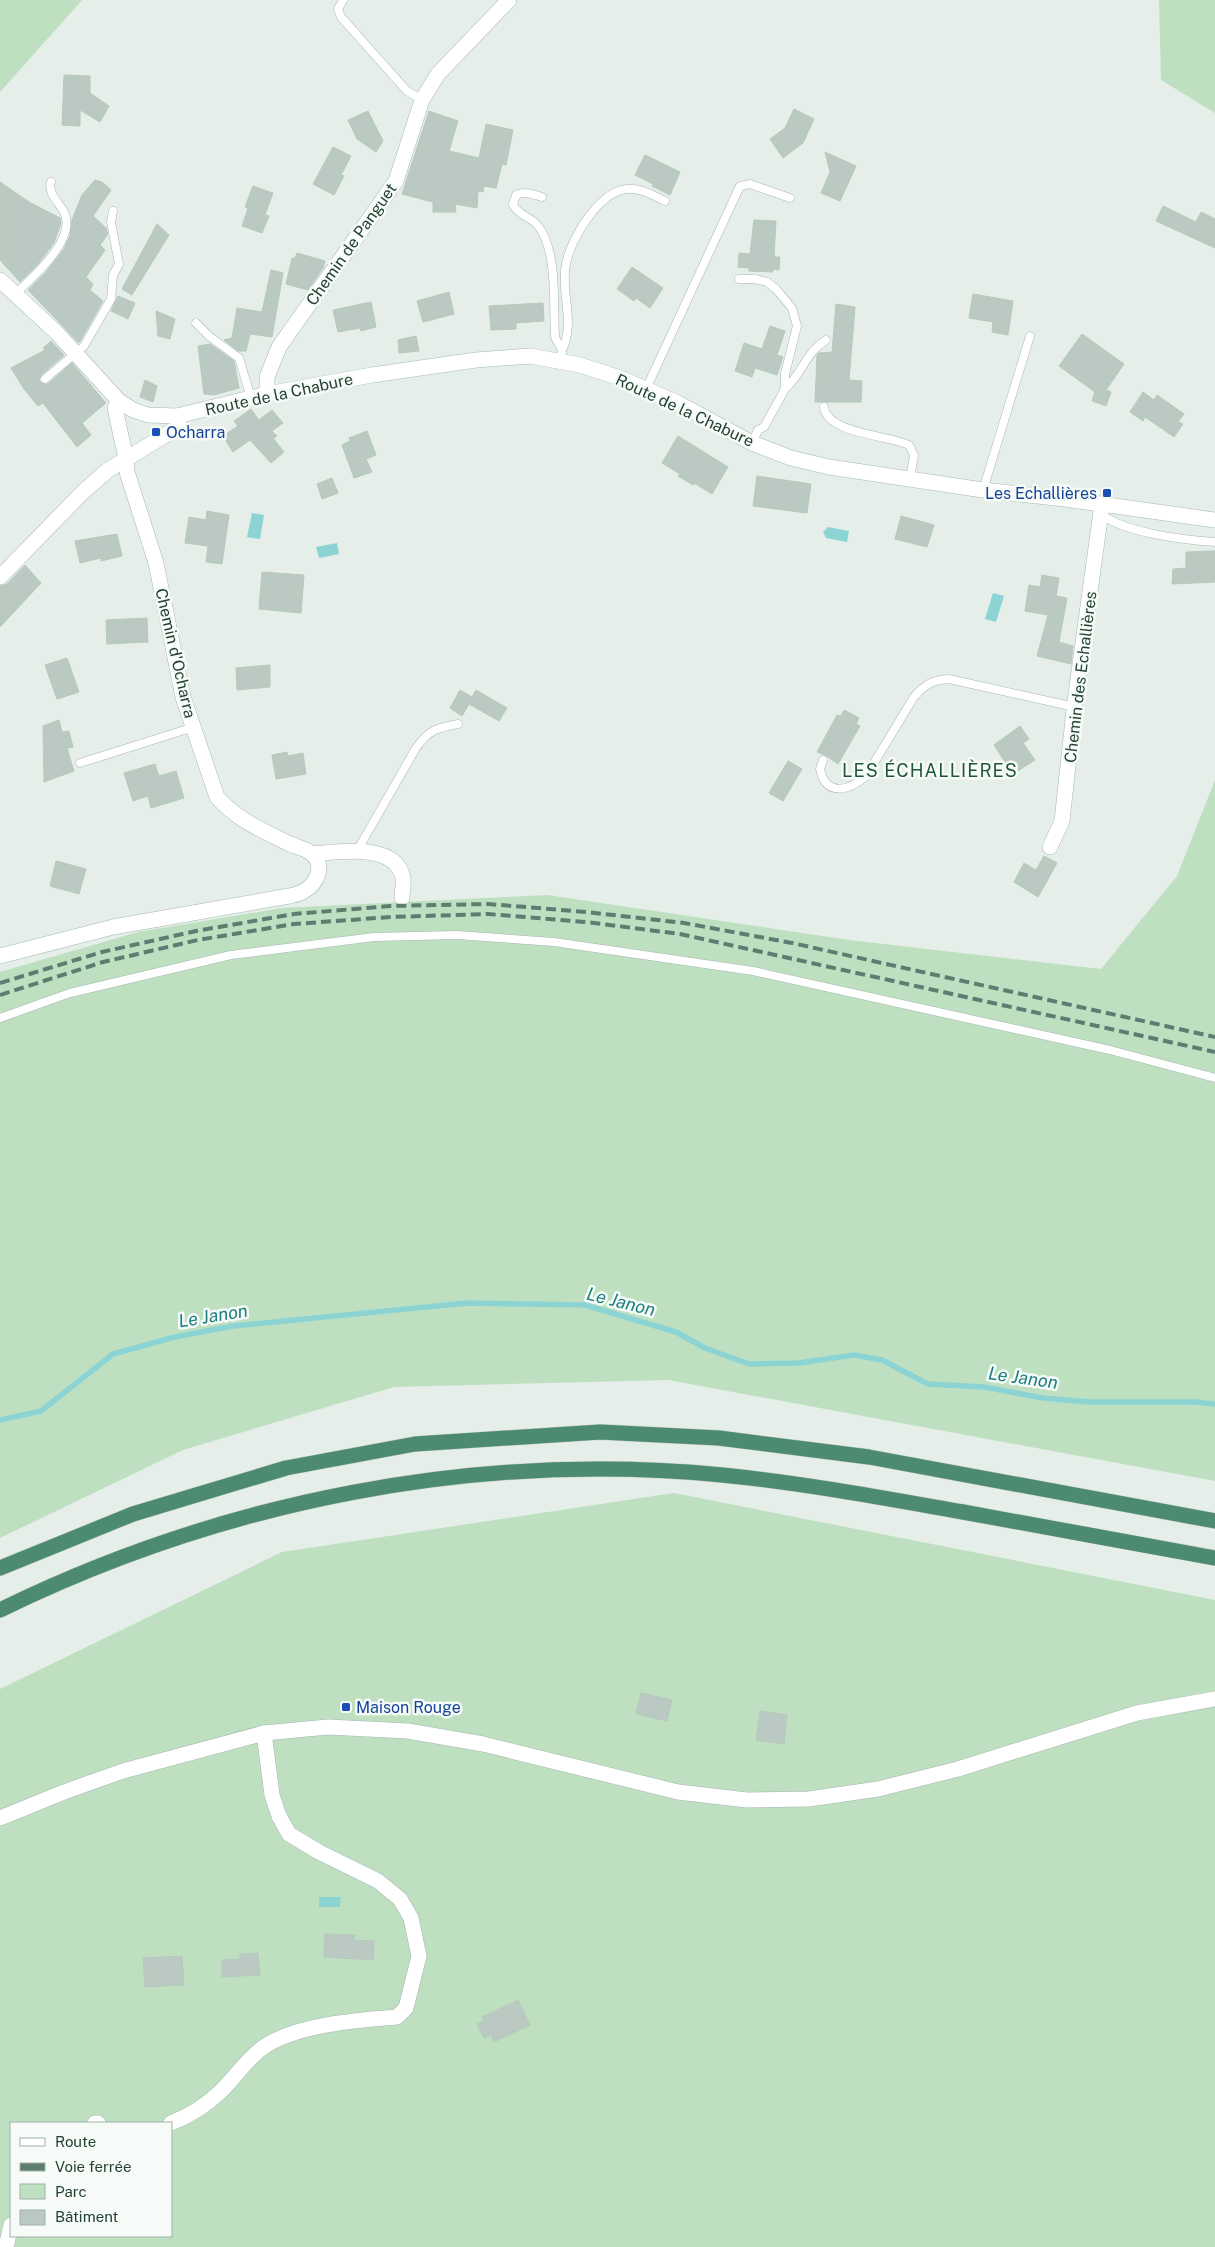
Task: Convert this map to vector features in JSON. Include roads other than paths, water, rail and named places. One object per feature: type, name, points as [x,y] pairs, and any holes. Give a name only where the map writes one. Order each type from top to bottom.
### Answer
[{"type":"highway","points":[[0,1568],[133,1514],[286,1468],[415,1444],[600,1432],[719,1438],[869,1457],[1215,1520]]},
{"type":"highway","points":[[0,1610],[134,1552],[216,1525],[349,1492],[414,1481],[503,1473],[657,1470],[722,1475],[833,1488],[1215,1558]]},
{"type":"street","name":"Chemin de Panguet","points":[[268,394],[266,378],[279,347],[396,181],[422,100],[438,74],[509,0]]},
{"type":"street","name":"Route de la Chabure","points":[[0,280],[57,333],[119,400],[133,410],[148,415],[177,416],[268,394],[476,360],[561,355],[678,403],[752,443],[791,458],[829,467],[1101,509],[1215,520]]},
{"type":"street","name":"Chemin d'Ocharra","points":[[119,400],[115,408],[127,472],[156,563],[177,672],[217,797],[228,810],[251,826],[312,854],[374,852],[389,858],[398,867],[403,878],[402,898]]},
{"type":"street","points":[[0,577],[83,492],[108,470],[177,428],[177,416]]},
{"type":"street","name":"Chemin des Echallières","points":[[1050,847],[1062,821],[1074,707],[1101,509]]},
{"type":"street","points":[[0,956],[114,927],[289,896],[304,891],[313,884],[319,872],[319,862],[312,854]]},
{"type":"street","points":[[0,1818],[123,1771],[264,1733],[328,1727],[408,1731],[483,1744],[678,1792],[747,1800],[810,1799],[878,1789],[958,1769],[1137,1713],[1215,1699]]},
{"type":"street","points":[[172,2123],[201,2107],[220,2092],[260,2050],[276,2039],[297,2031],[397,2017],[406,2008],[419,1956],[411,1918],[400,1899],[378,1881],[319,1852],[289,1834],[279,1816],[272,1795],[264,1733]]},
{"type":"street","points":[[6,2247],[10,2229]]},
{"type":"lane","points":[[343,0],[338,9],[341,17],[407,91],[422,100]]},
{"type":"lane","points":[[15,294],[50,259],[66,230],[66,217],[50,190],[51,182]]},
{"type":"lane","points":[[646,389],[740,186],[750,184],[790,198]]},
{"type":"lane","points":[[561,355],[568,335],[566,264],[579,230],[599,205],[625,190],[636,189],[665,202]]},
{"type":"lane","points":[[542,197],[526,192],[520,193],[516,195],[512,205],[515,210],[531,219],[539,227],[546,244],[551,266],[556,336],[561,355]]},
{"type":"lane","points":[[45,379],[84,346],[113,292],[113,275],[119,264],[111,222],[113,211]]},
{"type":"lane","points":[[739,279],[755,279],[767,282],[792,308],[797,326],[785,374],[785,389]]},
{"type":"lane","points":[[196,323],[216,341],[240,358],[251,398]]},
{"type":"lane","points":[[984,490],[1030,336]]},
{"type":"lane","points":[[752,443],[758,430],[764,427],[785,389],[797,376],[813,349],[826,340]]},
{"type":"lane","points":[[824,407],[827,417],[838,426],[909,445],[914,455],[910,479]]},
{"type":"lane","points":[[1101,509],[1118,524],[1176,537],[1215,542]]},
{"type":"lane","points":[[823,760],[820,769],[824,782],[834,788],[845,789],[857,784],[866,776],[914,697],[922,687],[936,680],[949,679],[1074,707]]},
{"type":"lane","points":[[357,852],[416,748],[425,736],[434,729],[458,724]]},
{"type":"lane","points":[[80,763],[194,727]]},
{"type":"lane","points":[[0,1018],[70,993],[231,955],[374,937],[457,935],[554,942],[753,971],[1110,1050],[1215,1078]]},
{"type":"water","points":[[252,513],[264,515],[260,539],[247,537]]},
{"type":"water","points":[[828,527],[849,531],[847,542],[826,538],[823,532]]},
{"type":"water","points":[[337,543],[339,554],[319,558],[316,547]]},
{"type":"water","points":[[993,593],[1004,596],[996,622],[985,619]]},
{"type":"water","points":[[319,1897],[341,1897],[340,1907],[319,1907]]},
{"type":"waterway","name":"Le Janon","points":[[0,1420],[41,1411],[113,1354],[175,1337],[233,1326],[467,1303],[585,1305],[676,1332],[705,1348],[749,1364],[799,1363],[854,1355],[882,1360],[928,1384],[984,1387],[1043,1398],[1089,1402],[1196,1402],[1215,1404]]},
{"type":"railway","points":[[0,983],[102,952],[196,931],[294,914],[390,906],[488,904],[684,923],[792,943],[1215,1037]]},
{"type":"railway","points":[[0,995],[103,962],[198,940],[294,924],[391,917],[488,914],[586,922],[680,934],[1215,1052]]},
{"type":"place","name":"Ocharra","points":[[156,432]]},
{"type":"place","name":"Les Echallières","points":[[1107,493]]},
{"type":"place","name":"Maison Rouge","points":[[346,1707]]},
{"type":"district","name":"LES ÉCHALLIÈRES","points":[[930,771]]}]
